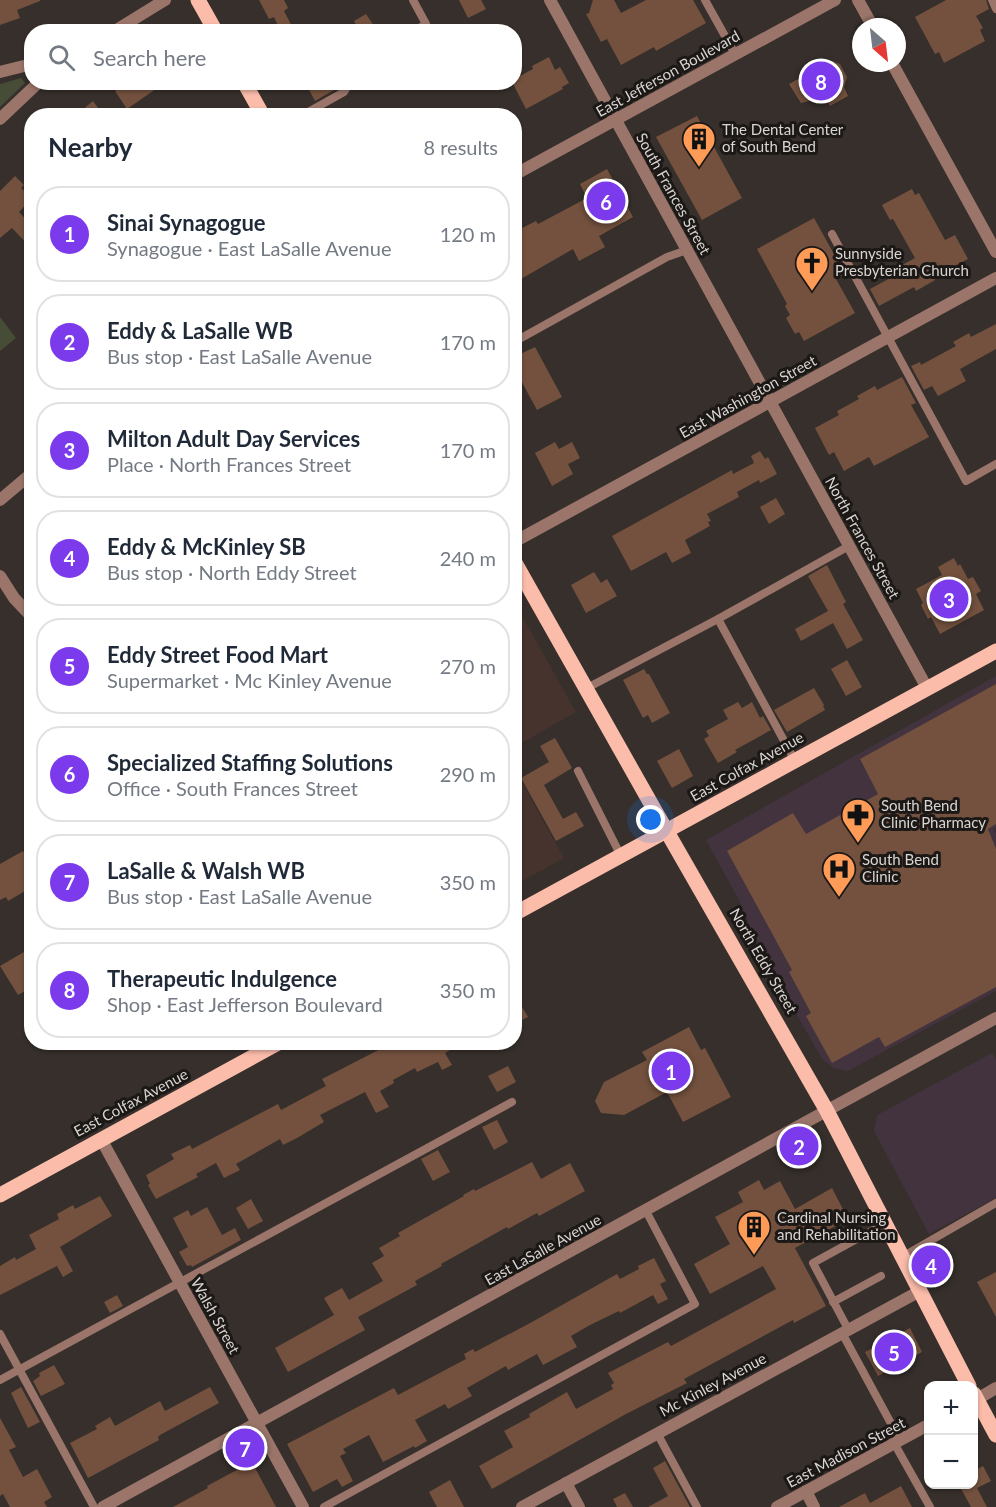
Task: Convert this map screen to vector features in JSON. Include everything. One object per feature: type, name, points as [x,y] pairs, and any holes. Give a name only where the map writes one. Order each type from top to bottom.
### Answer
[{"type":"main road","points":[[198,0],[212,24]]},
{"type":"main road","points":[[248,90],[259,108]]},
{"type":"main road","name":"North Eddy Street","points":[[522,575],[666,832],[827,1111],[966,1381]]},
{"type":"main road","name":"East Colfax Avenue","points":[[522,910],[996,651]]},
{"type":"main road","name":"East Colfax Avenue","points":[[0,1195],[264,1050]]},
{"type":"main road","name":"North Eddy Street","points":[[978,1404],[996,1435]]},
{"type":"street","points":[[125,24],[165,0]]},
{"type":"street","name":"South Frances Street","points":[[550,0],[770,403]]},
{"type":"street","name":"East Jefferson Boulevard","points":[[522,171],[835,0]]},
{"type":"street","points":[[858,0],[868,18]]},
{"type":"street","points":[[0,72],[24,66]]},
{"type":"street","points":[[897,72],[996,252]]},
{"type":"street","points":[[0,119],[31,90]]},
{"type":"street","name":"East Washington Street","points":[[522,538],[996,278]]},
{"type":"street","name":"North Frances Street","points":[[770,403],[927,688]]},
{"type":"street","points":[[0,500],[24,480]]},
{"type":"street","points":[[0,576],[24,609]]},
{"type":"street","name":"East LaSalle Avenue","points":[[103,1507],[996,1018]]},
{"type":"street","name":"Walsh Street","points":[[101,1139],[303,1507]]},
{"type":"street","name":"Mc Kinley Avenue","points":[[522,1507],[920,1291]]},
{"type":"street","points":[[978,1393],[996,1388]]},
{"type":"street","name":"East Madison Street","points":[[777,1507],[924,1427]]},
{"type":"street","points":[[566,1483],[579,1507]]},
{"type":"street","points":[[806,1491],[814,1507]]},
{"type":"lane","points":[[413,0],[426,24]]},
{"type":"lane","points":[[705,0],[735,54]]},
{"type":"lane","points":[[992,0],[996,9]]},
{"type":"lane","points":[[315,108],[345,90]]},
{"type":"lane","points":[[832,234],[966,481],[996,464]]},
{"type":"lane","points":[[522,338],[667,257],[687,250]]},
{"type":"lane","points":[[587,688],[849,546]]},
{"type":"lane","points":[[718,619],[795,761]]},
{"type":"lane","points":[[578,771],[621,856]]},
{"type":"lane","points":[[0,1380],[512,1102]]},
{"type":"lane","points":[[902,1257],[996,1203]]},
{"type":"lane","points":[[324,1507],[695,1304],[646,1211]]},
{"type":"lane","points":[[886,1223],[813,1263],[930,1507]]},
{"type":"lane","points":[[833,1302],[880,1276]]},
{"type":"lane","points":[[0,1334],[94,1507]]},
{"type":"lane","points":[[657,1433],[697,1507]]},
{"type":"shaded area","points":[[522,616],[576,712],[522,743]]},
{"type":"shaded area","points":[[996,676],[996,828],[994,829],[996,834],[996,991],[848,1071],[833,1068],[822,1059],[760,950],[739,900],[706,840]]},
{"type":"shaded area","points":[[522,783],[564,858],[522,881]]},
{"type":"shaded area","points":[[992,1053],[996,1059],[996,1198],[929,1234],[874,1131],[877,1115]]},
{"type":"green space","points":[[21,78],[24,82],[0,107],[0,84]]},
{"type":"green space","points":[[0,317],[16,338],[0,351]]},
{"type":"building","points":[[0,0],[40,1],[17,10],[20,18],[0,25]]},
{"type":"building","points":[[259,0],[284,0],[288,8],[284,11],[291,24],[277,24],[274,17],[269,19]]},
{"type":"building","points":[[459,0],[481,0],[486,9],[468,18]]},
{"type":"building","points":[[593,0],[614,0],[621,13],[646,0],[693,0],[706,23],[656,51],[654,47],[621,65],[607,39],[601,42],[586,14],[589,13]]},
{"type":"building","points":[[946,0],[986,0],[989,9],[976,16],[983,28],[980,30],[985,41],[944,63],[939,52],[935,54],[915,17]]},
{"type":"building","points":[[366,14],[373,24],[356,24],[354,21]]},
{"type":"building","points":[[549,57],[555,70],[560,67],[569,83],[562,87],[563,89],[526,109],[516,90],[522,90],[522,75],[533,69],[532,66]]},
{"type":"building","points":[[832,61],[840,64],[847,77],[844,87],[848,96],[830,106],[825,97],[816,102],[814,100],[801,103],[789,84]]},
{"type":"building","points":[[116,90],[154,90],[128,108]]},
{"type":"building","points":[[309,90],[334,90],[315,101]]},
{"type":"building","points":[[93,101],[98,108],[85,108]]},
{"type":"building","name":"The Dental Center of South Bend","points":[[697,116],[742,198],[702,220],[656,137]]},
{"type":"building","points":[[607,169],[633,217],[599,236],[605,247],[579,261],[573,249],[522,278],[522,228],[536,221],[538,224],[587,198],[580,184]]},
{"type":"building","points":[[15,176],[24,185],[21,188],[24,191],[24,207],[19,212],[24,217],[24,241],[12,228],[0,238],[0,191]]},
{"type":"building","points":[[912,189],[915,195],[919,193],[945,240],[955,235],[968,259],[934,277],[935,280],[916,291],[914,287],[879,306],[870,289],[905,270],[902,265],[915,258],[893,219],[890,220],[882,205]]},
{"type":"building","name":"Sunnyside Presbyterian Church","points":[[814,218],[845,274],[836,279],[855,313],[804,341],[799,332],[795,334],[786,318],[790,315],[785,306],[787,304],[757,249]]},
{"type":"building","points":[[996,324],[996,349],[960,369],[966,381],[938,396],[932,386],[924,390],[911,366],[920,362],[921,365],[956,346],[953,342],[969,333],[971,337]]},
{"type":"building","points":[[535,347],[562,397],[537,410],[522,382],[522,353]]},
{"type":"building","points":[[902,377],[916,403],[911,405],[929,437],[874,466],[869,457],[844,471],[834,452],[829,455],[815,428],[839,415],[837,411],[859,399],[857,396],[875,386],[877,390]]},
{"type":"building","points":[[555,442],[559,449],[572,442],[580,458],[568,464],[573,474],[552,486],[535,453]]},
{"type":"building","points":[[760,451],[765,459],[768,457],[777,474],[760,483],[759,480],[737,492],[739,497],[707,514],[711,521],[708,522],[710,526],[685,540],[691,553],[672,563],[666,552],[631,571],[612,536],[732,470],[733,474],[754,463],[751,456]]},
{"type":"building","points":[[776,498],[785,514],[769,524],[760,507]]},
{"type":"building","points":[[954,558],[968,579],[973,577],[981,591],[976,594],[984,610],[940,634],[931,617],[928,619],[916,589],[942,575],[938,567]]},
{"type":"building","points":[[827,565],[846,602],[843,604],[863,640],[847,649],[833,623],[801,641],[795,629],[828,611],[808,576]]},
{"type":"building","points":[[594,572],[601,583],[607,579],[617,596],[586,613],[571,585]]},
{"type":"building","points":[[847,660],[862,687],[846,696],[831,669]]},
{"type":"building","points":[[644,669],[670,713],[652,723],[648,715],[643,718],[623,680]]},
{"type":"building","points":[[996,684],[996,824],[988,829],[996,849],[996,987],[885,1047],[879,1037],[832,1063],[806,1016],[811,1013],[789,972],[792,970],[727,851],[793,813],[806,834],[878,794],[860,759]]},
{"type":"building","points":[[814,688],[825,710],[787,732],[774,710]]},
{"type":"building","points":[[738,702],[742,708],[752,702],[760,718],[763,716],[771,730],[735,750],[737,752],[718,763],[704,739],[709,736],[706,731],[728,719],[723,710]]},
{"type":"building","points":[[555,738],[572,768],[544,785],[563,819],[576,812],[584,826],[556,841],[522,780],[522,777],[549,762],[540,746]]},
{"type":"building","points":[[679,749],[693,776],[672,788],[657,761]]},
{"type":"building","points":[[24,852],[24,892],[8,901],[6,897],[0,900],[0,864]]},
{"type":"building","points":[[24,952],[24,992],[18,995],[0,966]]},
{"type":"building","points":[[522,1007],[528,1017],[522,1020]]},
{"type":"building","points":[[689,1027],[701,1050],[705,1048],[731,1097],[683,1122],[667,1092],[624,1115],[601,1113],[595,1101],[604,1082],[647,1060],[642,1052]]},
{"type":"building","points":[[378,1050],[450,1050],[445,1053],[452,1065],[442,1070],[438,1062],[417,1072],[415,1068],[393,1080],[394,1083],[380,1091],[389,1107],[376,1113],[365,1092],[320,1115],[324,1122],[297,1138],[283,1145],[280,1139],[236,1164],[240,1170],[224,1178],[216,1163],[196,1174],[198,1177],[156,1199],[148,1185],[150,1184],[146,1175],[174,1159],[171,1154],[190,1145],[192,1149],[278,1104],[281,1110],[326,1086],[322,1079]]},
{"type":"building","points":[[508,1066],[516,1082],[497,1092],[488,1076]]},
{"type":"building","points":[[497,1120],[508,1142],[494,1150],[482,1127]]},
{"type":"building","points":[[438,1150],[450,1172],[433,1181],[421,1159]]},
{"type":"building","points":[[532,1162],[541,1179],[570,1163],[585,1191],[539,1216],[537,1213],[508,1229],[507,1227],[441,1264],[442,1266],[415,1281],[417,1285],[358,1317],[365,1330],[288,1372],[275,1348],[334,1315],[324,1298],[342,1288],[349,1300],[383,1281],[372,1263],[384,1256],[379,1248],[400,1236],[398,1233],[463,1195]]},
{"type":"building","points":[[759,1180],[764,1190],[780,1181],[795,1209],[832,1188],[848,1219],[795,1248],[826,1306],[794,1323],[793,1320],[684,1379],[687,1383],[626,1414],[492,1489],[479,1466],[513,1447],[504,1431],[567,1392],[576,1409],[613,1389],[611,1385],[614,1383],[608,1373],[668,1342],[671,1346],[776,1289],[763,1266],[710,1294],[694,1264],[730,1244],[715,1217],[743,1202],[738,1192]]},
{"type":"building","points":[[100,1196],[112,1216],[60,1247],[73,1271],[63,1277],[57,1266],[0,1295],[0,1266],[36,1249],[29,1235],[59,1219],[57,1214],[73,1205],[75,1209]]},
{"type":"building","points":[[251,1199],[263,1221],[248,1229],[236,1208]]},
{"type":"building","points":[[207,1207],[222,1235],[235,1228],[241,1240],[192,1267],[187,1266],[179,1252],[188,1247],[173,1218],[188,1210],[191,1216]]},
{"type":"building","points":[[654,1258],[666,1281],[660,1284],[668,1299],[658,1304],[653,1295],[620,1313],[619,1311],[590,1325],[571,1336],[577,1347],[543,1365],[537,1354],[508,1370],[506,1366],[467,1388],[472,1396],[448,1409],[445,1404],[415,1420],[427,1441],[415,1448],[414,1446],[383,1462],[369,1435],[343,1449],[346,1453],[340,1456],[353,1481],[342,1487],[337,1479],[313,1492],[287,1444],[394,1388],[398,1395],[466,1359],[464,1354],[473,1349],[475,1352],[617,1274],[620,1279]]},
{"type":"building","points":[[996,1272],[996,1317],[977,1282]]},
{"type":"building","points":[[117,1295],[123,1306],[110,1313],[104,1302]]},
{"type":"building","points":[[910,1328],[922,1352],[878,1376],[865,1352]]},
{"type":"building","points":[[54,1365],[65,1384],[41,1396],[33,1381],[40,1376],[39,1373]]},
{"type":"building","points":[[21,1387],[40,1422],[28,1428],[11,1393]]},
{"type":"building","points":[[210,1387],[219,1403],[160,1435],[159,1440],[88,1478],[70,1443],[97,1429],[95,1426],[110,1417],[115,1426],[160,1401],[165,1411]]},
{"type":"building","points":[[0,1418],[16,1447],[9,1450],[23,1477],[37,1469],[52,1497],[44,1502],[47,1507],[10,1507],[3,1494],[0,1496]]},
{"type":"building","points":[[665,1461],[690,1507],[648,1507],[668,1496],[653,1468]]},
{"type":"building","points":[[250,1463],[252,1467],[254,1466],[276,1507],[173,1507],[208,1488],[207,1486]]},
{"type":"building","points":[[983,1466],[991,1481],[978,1488],[978,1469]]},
{"type":"building","points":[[450,1480],[464,1507],[437,1507],[429,1492]]},
{"type":"building","points":[[901,1486],[912,1507],[839,1507],[865,1493],[870,1503]]},
{"type":"building","points":[[961,1489],[978,1489],[987,1507],[971,1507]]},
{"type":"building","points":[[625,1493],[633,1507],[617,1507],[613,1499]]},
{"type":"place","name":"Therapeutic Indulgence","points":[[821,81]]},
{"type":"place","name":"The Dental Center of South Bend","points":[[699,168]]},
{"type":"place","name":"Specialized Staffing Solutions","points":[[606,201]]},
{"type":"place","name":"Sunnyside Presbyterian Church","points":[[812,292]]},
{"type":"place","name":"Milton Adult Day Services","points":[[949,599]]},
{"type":"place","name":"South Bend Clinic Pharmacy","points":[[858,844]]},
{"type":"place","name":"South Bend Clinic","points":[[839,898]]},
{"type":"place","name":"Sinai Synagogue","points":[[671,1071]]},
{"type":"place","name":"Eddy & LaSalle WB","points":[[799,1146]]},
{"type":"place","name":"Cardinal Nursing and Rehabilitation","points":[[754,1256]]},
{"type":"place","name":"Eddy & McKinley SB","points":[[931,1265]]},
{"type":"place","name":"Eddy Street Food Mart","points":[[894,1352]]},
{"type":"place","name":"LaSalle & Walsh WB","points":[[245,1448]]}]
